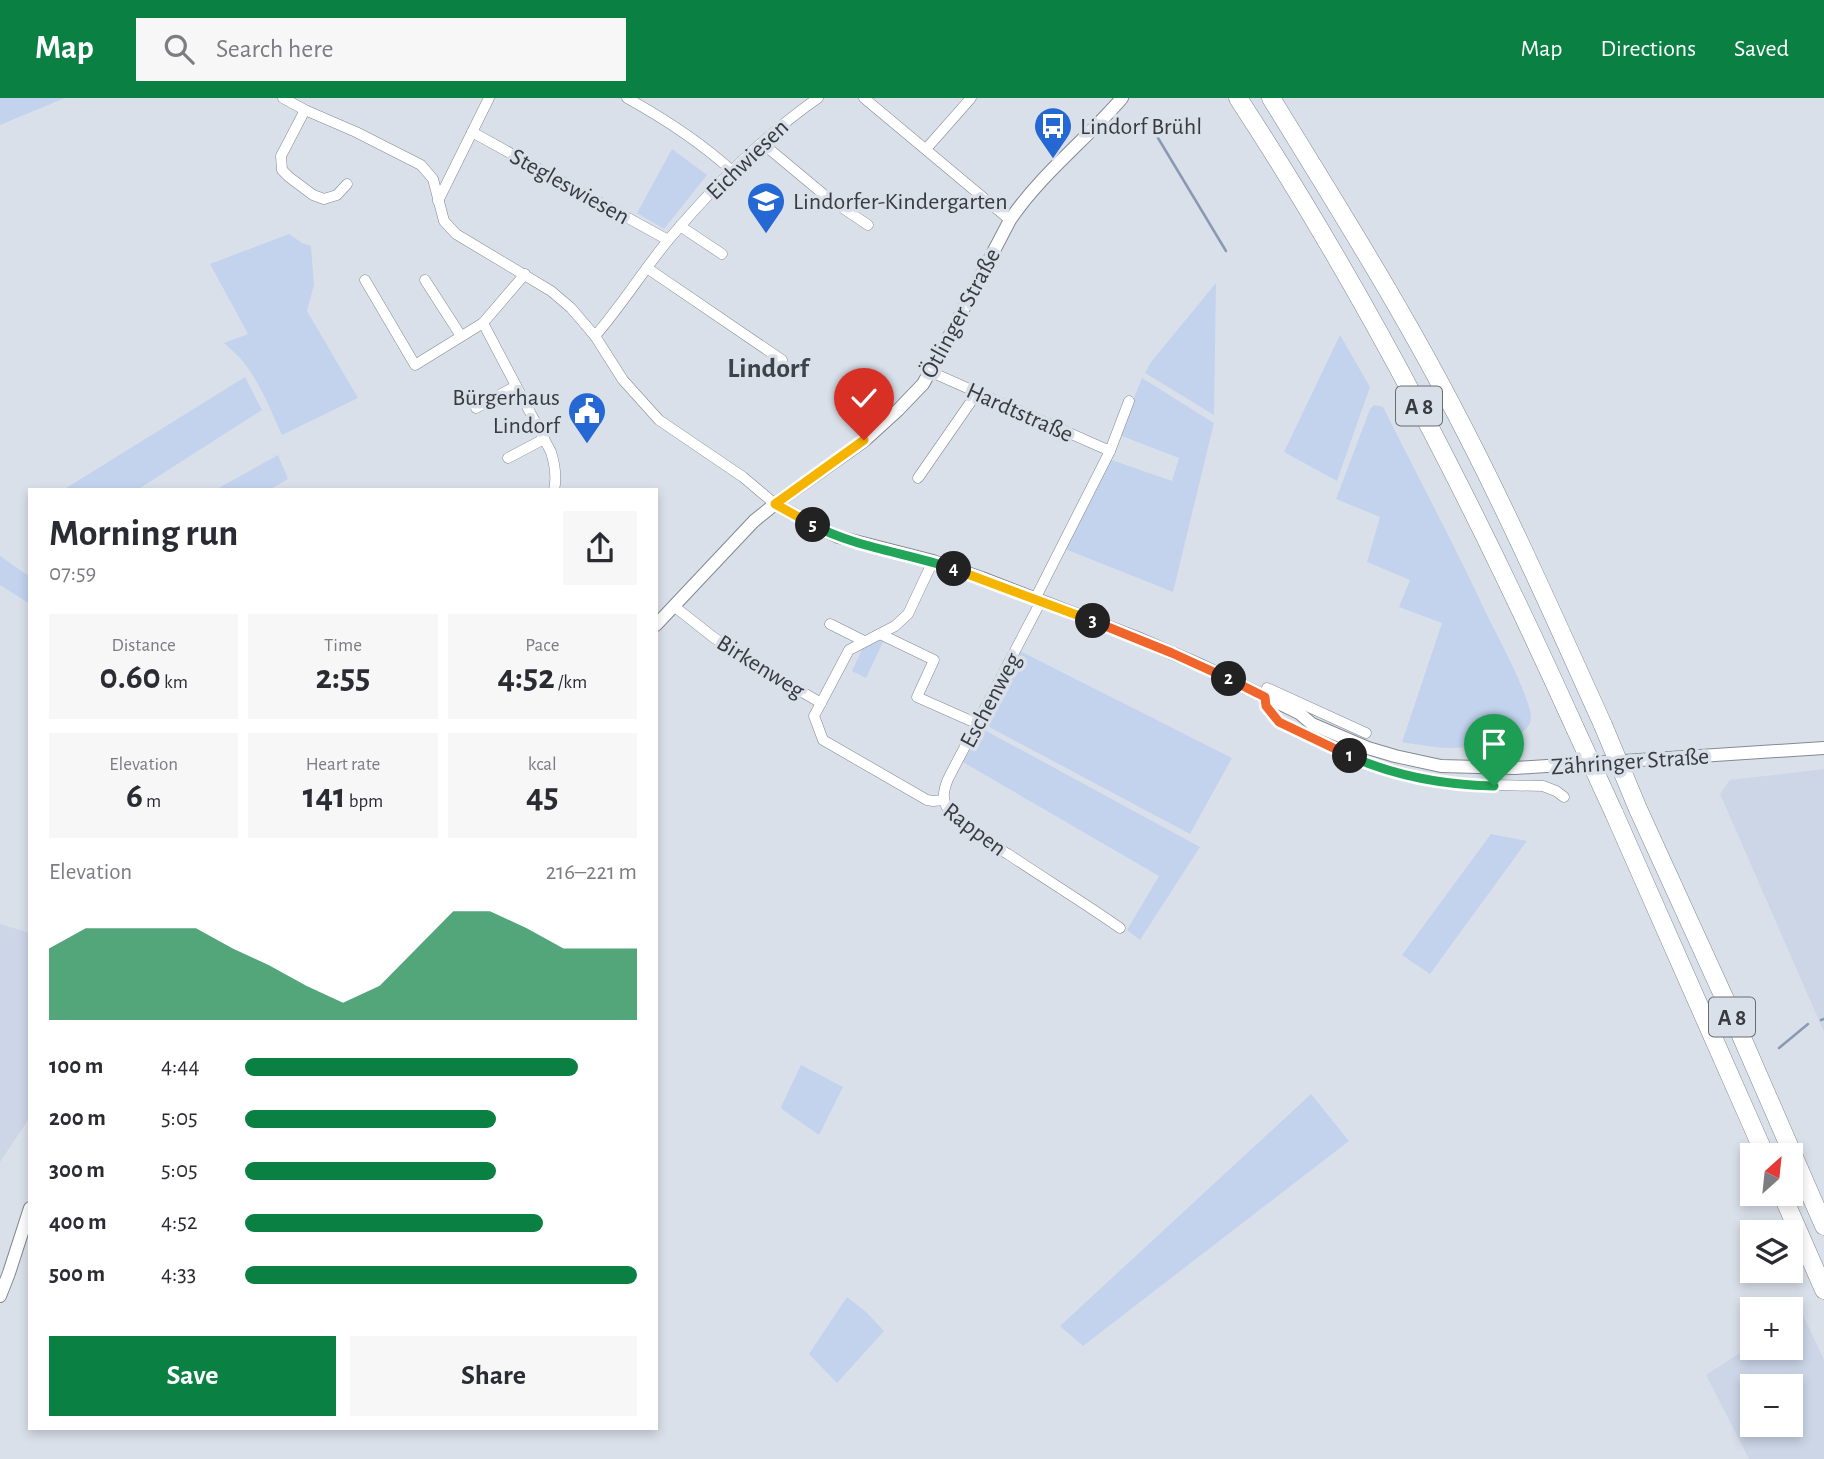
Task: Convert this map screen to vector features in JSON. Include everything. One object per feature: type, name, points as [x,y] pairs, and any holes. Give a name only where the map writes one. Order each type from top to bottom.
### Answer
[{"type":"highway","name":"A 8","points":[[1238,98],[1321,231],[1412,392],[1503,571],[1614,813],[1760,1143]]},
{"type":"highway","name":"A 8","points":[[1271,98],[1396,303],[1452,405],[1510,523],[1733,1017],[1824,1226]]},
{"type":"highway","points":[[1787,1206],[1824,1290]]},
{"type":"street","points":[[283,98],[421,165],[433,179],[444,221],[456,234],[551,291],[571,308],[596,336],[623,380],[659,420],[743,477],[775,504]]},
{"type":"street","points":[[438,202],[489,98]]},
{"type":"street","points":[[627,98],[677,129],[731,170]]},
{"type":"street","name":"Eichwiesen","points":[[596,336],[668,240],[731,170],[794,115],[818,98]]},
{"type":"street","points":[[864,98],[1010,220]]},
{"type":"street","points":[[926,149],[971,98]]},
{"type":"street","name":"Ötlinger Straße","points":[[658,623],[754,522],[864,440],[923,384],[1010,220],[1037,184],[1094,130],[1122,98]]},
{"type":"street","points":[[305,110],[281,156],[282,170],[313,195],[324,199],[337,195],[347,184]]},
{"type":"street","name":"Stegleswiesen","points":[[472,132],[668,240]]},
{"type":"street","points":[[762,143],[828,198],[869,225]]},
{"type":"street","points":[[680,226],[722,254]]},
{"type":"street","points":[[648,268],[782,360]]},
{"type":"street","points":[[366,280],[415,365],[483,323],[525,274]]},
{"type":"street","points":[[425,280],[461,336]]},
{"type":"street","points":[[483,323],[551,452],[555,465],[554,488]]},
{"type":"street","name":"Hardtstraße","points":[[930,372],[1110,451]]},
{"type":"street","points":[[476,408],[516,386]]},
{"type":"street","points":[[918,478],[977,393]]},
{"type":"street","points":[[1038,600],[1110,451],[1129,401]]},
{"type":"street","points":[[508,458],[544,439]]},
{"type":"street","name":"Zähringer Straße","points":[[775,504],[839,537],[933,561],[1182,657],[1299,713],[1312,724],[1395,756],[1441,766],[1515,768],[1824,748]]},
{"type":"street","name":"Birkenweg","points":[[675,607],[744,658],[821,703],[849,650],[895,626],[908,614],[933,561]]},
{"type":"street","name":"Eschenweg","points":[[944,800],[948,779],[1038,600]]},
{"type":"street","points":[[830,624],[864,641]]},
{"type":"street","points":[[880,634],[934,660],[917,697],[978,724]]},
{"type":"street","points":[[1366,733],[1268,688],[1266,706],[1279,722],[1363,762],[1451,784],[1543,786],[1564,797]]},
{"type":"street","name":"Rappen","points":[[821,703],[814,716],[823,740],[927,800],[944,800],[957,819],[1120,928]]},
{"type":"street","points":[[0,1296],[28,1214]]},
{"type":"shaded area","points":[[0,98],[65,98],[0,125]]},
{"type":"shaded area","points":[[672,149],[707,175],[664,229],[637,213]]},
{"type":"shaded area","points":[[289,234],[311,246],[314,285],[307,311],[358,398],[282,435],[253,376],[240,358],[224,343],[248,334],[210,264]]},
{"type":"shaded area","points":[[1216,283],[1214,415],[1145,373],[1151,362]]},
{"type":"shaded area","points":[[1340,335],[1370,387],[1337,481],[1284,452]]},
{"type":"shaded area","points":[[245,377],[262,410],[140,488],[66,488]]},
{"type":"shaded area","points":[[1142,378],[1214,423],[1173,592],[1065,549],[1109,459],[1172,481],[1179,458],[1119,435]]},
{"type":"shaded area","points":[[1374,405],[1383,407],[1516,674],[1531,718],[1527,728],[1519,733],[1466,747],[1442,748],[1402,742],[1442,623],[1399,607],[1410,580],[1367,562],[1380,517],[1336,499],[1370,409]]},
{"type":"shaded area","points":[[278,455],[288,479],[272,488],[219,488]]},
{"type":"shaded area","points":[[0,556],[28,576],[28,603],[0,585]]},
{"type":"shaded area","points":[[880,638],[884,640],[866,678],[852,671],[863,647]]},
{"type":"shaded area","points":[[1020,651],[1232,758],[1190,834],[991,728],[984,718]]},
{"type":"shaded area","points":[[979,727],[1200,847],[1140,940],[1127,930],[1159,876],[961,761]]},
{"type":"shaded area","points":[[1824,769],[1824,1032],[1720,794],[1730,780]]},
{"type":"shaded area","points":[[1491,834],[1527,841],[1430,974],[1402,955]]},
{"type":"shaded area","points":[[0,924],[28,932],[28,1120],[0,1162]]},
{"type":"shaded area","points":[[801,1065],[843,1087],[819,1135],[781,1107]]},
{"type":"shaded area","points":[[1311,1094],[1349,1141],[1083,1346],[1060,1326]]},
{"type":"shaded area","points":[[847,1297],[884,1331],[837,1383],[809,1354]]},
{"type":"shaded area","points":[[1803,1315],[1824,1360],[1824,1459],[1749,1459],[1706,1375],[1740,1353],[1740,1360],[1803,1360]]},
{"type":"waterway","points":[[1146,118],[1226,251]]},
{"type":"waterway","points":[[1779,1048],[1808,1024]]},
{"type":"place","name":"Lindorf Brühl","points":[[1053,160]]},
{"type":"place","name":"Lindorfer-Kindergarten","points":[[766,235]]},
{"type":"place","name":"Bürgerhaus Lindorf","points":[[587,445]]},
{"type":"district","name":"Lindorf","points":[[768,367]]},
{"type":"route","points":[[864,440],[775,504],[839,537],[933,561],[982,578],[1202,666],[1265,697],[1266,706],[1279,722],[1363,762],[1451,784],[1494,786]]}]
